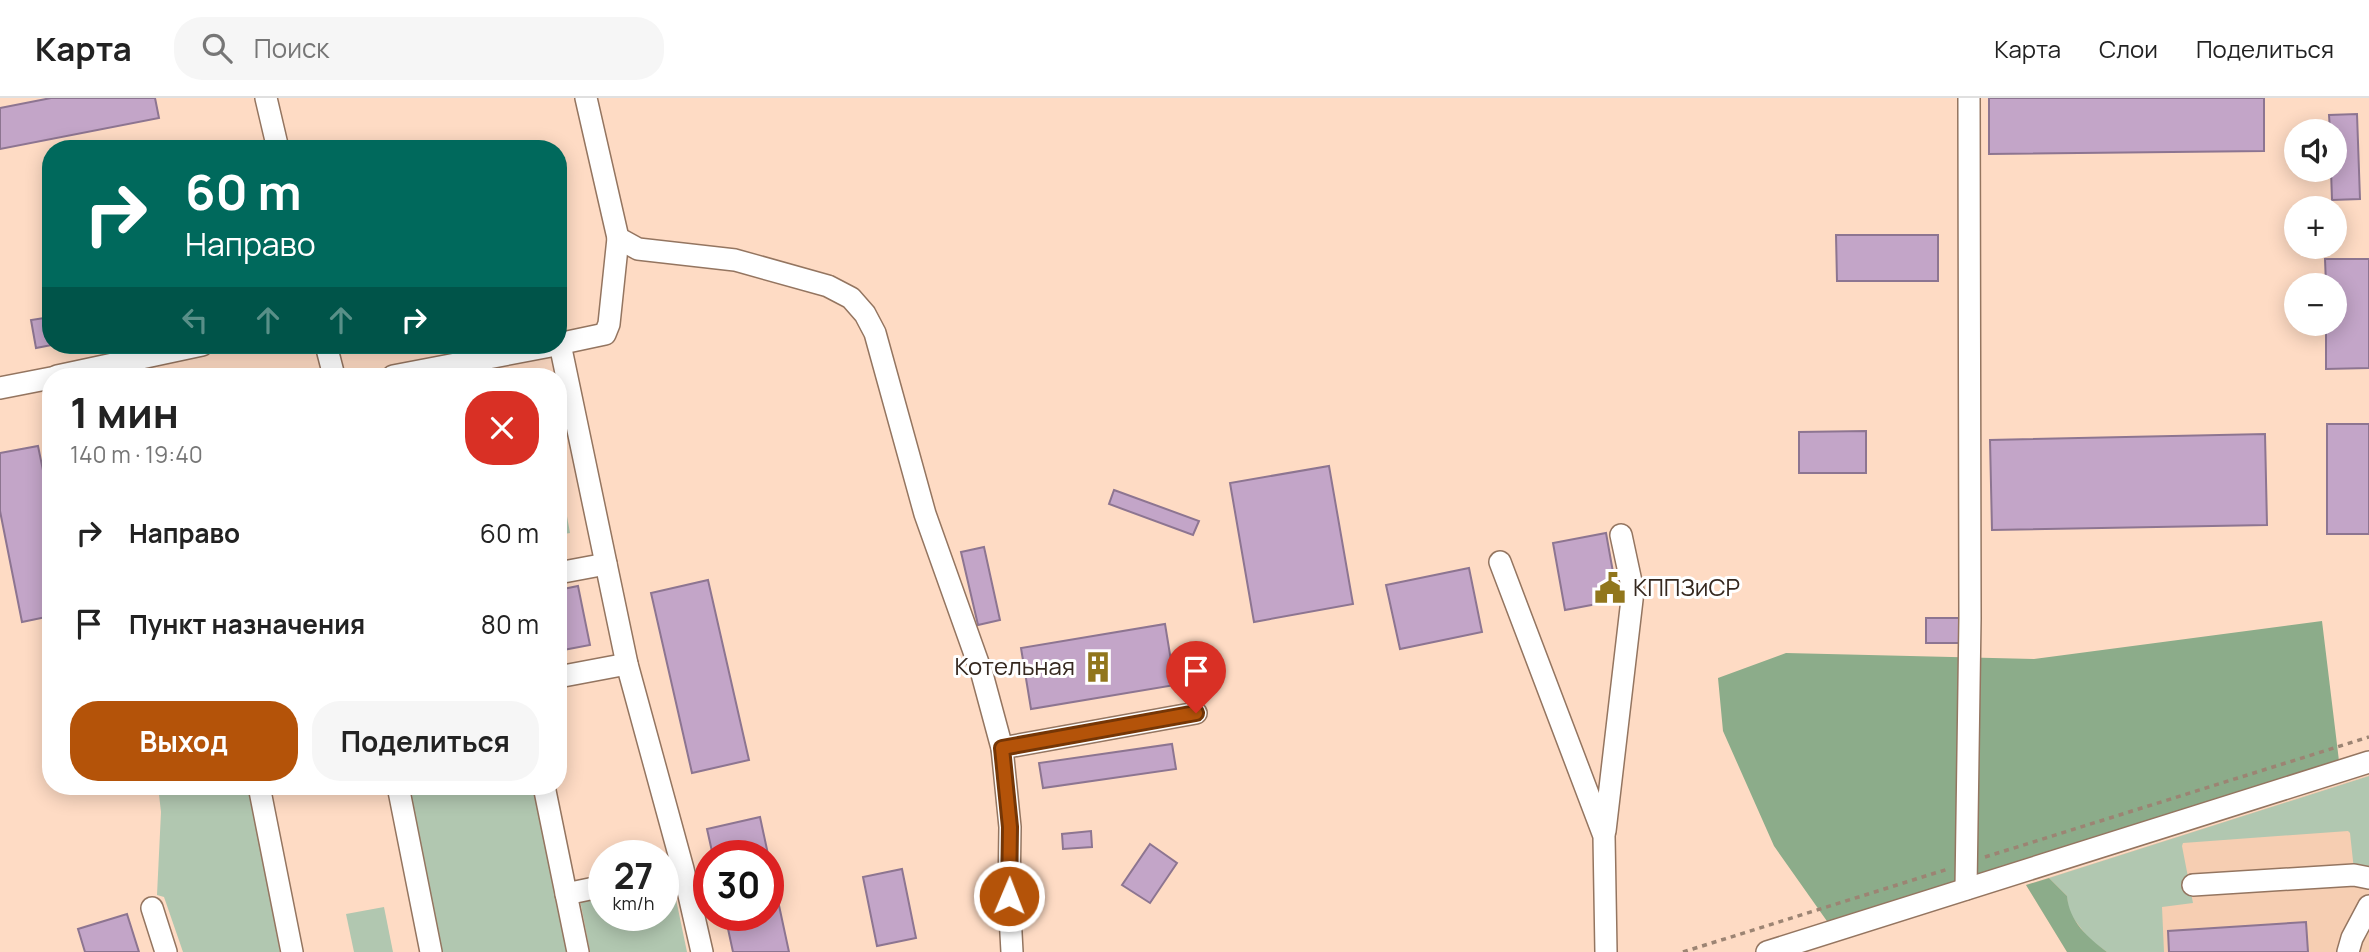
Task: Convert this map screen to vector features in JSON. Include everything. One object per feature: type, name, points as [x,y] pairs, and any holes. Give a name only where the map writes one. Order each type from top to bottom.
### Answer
[{"type":"street","points":[[266,98],[276,140]]},
{"type":"street","points":[[567,343],[605,334],[609,324],[618,238],[586,98]]},
{"type":"street","points":[[1966,889],[1970,618],[1969,98]]},
{"type":"street","points":[[618,238],[638,249],[735,260],[828,286],[851,298],[865,314],[875,334],[925,514],[982,674],[1002,748],[1010,827],[1009,896],[1013,952]]},
{"type":"street","points":[[134,368],[153,366],[181,354]]},
{"type":"street","points":[[435,368],[509,354]]},
{"type":"street","points":[[0,388],[42,380]]},
{"type":"street","points":[[567,393],[666,840]]},
{"type":"street","points":[[1606,952],[1604,836],[1633,591],[1621,535]]},
{"type":"street","points":[[1500,562],[1604,836]]},
{"type":"street","points":[[567,571],[606,564]]},
{"type":"street","points":[[567,675],[627,664]]},
{"type":"street","points":[[1002,748],[1196,713]]},
{"type":"street","points":[[1767,952],[1803,947],[1966,889],[2369,762]]},
{"type":"street","points":[[261,795],[292,952]]},
{"type":"street","points":[[400,795],[431,952]]},
{"type":"street","points":[[546,795],[578,952]]},
{"type":"street","points":[[2193,885],[2354,875],[2369,878]]},
{"type":"street","points":[[679,888],[702,952]]},
{"type":"street","points":[[566,894],[588,889]]},
{"type":"street","points":[[2348,952],[2352,938],[2369,906]]},
{"type":"street","points":[[152,908],[166,952]]},
{"type":"path","points":[[1683,952],[2369,737]]},
{"type":"shaded area","points":[[2369,775],[2369,952],[2067,952],[2026,885]]},
{"type":"green space","points":[[2322,621],[2339,761],[1829,924],[1774,846],[1723,731],[1718,678],[1786,653],[2034,659]]},
{"type":"green space","points":[[2369,776],[2369,872],[2354,870],[2348,831],[2183,843],[2193,903],[2162,907],[2164,952],[2107,952],[2089,939],[2068,911],[2067,896],[2049,878]]},
{"type":"green space","points":[[159,795],[251,795],[280,952],[183,952],[164,897],[157,895],[161,812]]},
{"type":"green space","points":[[410,795],[537,795],[568,952],[441,952]]},
{"type":"green space","points":[[2049,878],[2067,896],[2071,913],[2081,928],[2107,952],[2067,952],[2026,885]]},
{"type":"green space","points":[[588,898],[588,931],[679,931],[679,914],[687,952],[590,952],[580,900]]},
{"type":"green space","points":[[384,907],[393,952],[354,952],[346,914]]},
{"type":"building","points":[[51,98],[155,98],[159,118],[0,149],[0,108]]},
{"type":"building","points":[[1989,98],[2264,98],[2264,151],[1989,154]]},
{"type":"building","points":[[2357,114],[2360,199],[2332,196],[2331,182],[2347,182],[2347,119],[2329,119],[2329,115]]},
{"type":"building","points":[[1836,235],[1938,235],[1938,281],[1837,281]]},
{"type":"building","points":[[2325,259],[2369,259],[2369,368],[2326,369],[2326,336],[2347,336],[2347,273],[2326,273]]},
{"type":"building","points":[[42,318],[42,347],[36,348],[31,320]]},
{"type":"building","points":[[2327,424],[2369,424],[2369,534],[2327,534]]},
{"type":"building","points":[[1866,431],[1866,473],[1799,473],[1799,432]]},
{"type":"building","points":[[2265,434],[2267,525],[1992,530],[1990,440]]},
{"type":"building","points":[[38,446],[42,465],[42,618],[22,622],[0,511],[0,453]]},
{"type":"building","points":[[1329,466],[1353,604],[1254,622],[1230,483]]},
{"type":"building","points":[[1114,490],[1199,521],[1193,535],[1109,504]]},
{"type":"building","points":[[1606,533],[1618,600],[1565,610],[1553,543]]},
{"type":"building","points":[[984,547],[1000,620],[978,625],[961,552]]},
{"type":"building","points":[[1469,568],[1482,632],[1400,649],[1386,585]]},
{"type":"building","points":[[708,580],[749,760],[692,773],[651,593]]},
{"type":"building","points":[[578,586],[590,645],[567,649],[567,588]]},
{"type":"building","points":[[1926,618],[1960,618],[1959,643],[1926,643]]},
{"type":"building","name":"Котельная","points":[[1165,624],[1175,685],[1031,709],[1021,648]]},
{"type":"building","points":[[1172,744],[1176,769],[1043,788],[1039,763]]},
{"type":"building","points":[[760,817],[765,840],[709,840],[707,829]]},
{"type":"building","points":[[1091,831],[1092,847],[1063,849],[1062,834]]},
{"type":"building","points":[[1150,844],[1177,863],[1150,903],[1122,885]]},
{"type":"building","points":[[902,869],[916,938],[877,946],[863,877]]},
{"type":"building","points":[[127,914],[139,952],[85,952],[78,929]]},
{"type":"building","points":[[2306,922],[2308,952],[2169,952],[2168,931]]},
{"type":"building","points":[[784,929],[789,952],[733,952],[728,931],[784,931]]},
{"type":"place","name":"КППЗиСР","points":[[1610,588]]},
{"type":"place","name":"Котельная","points":[[1098,667]]},
{"type":"route","points":[[1009,896],[1010,827],[1002,748],[1196,713]]}]
